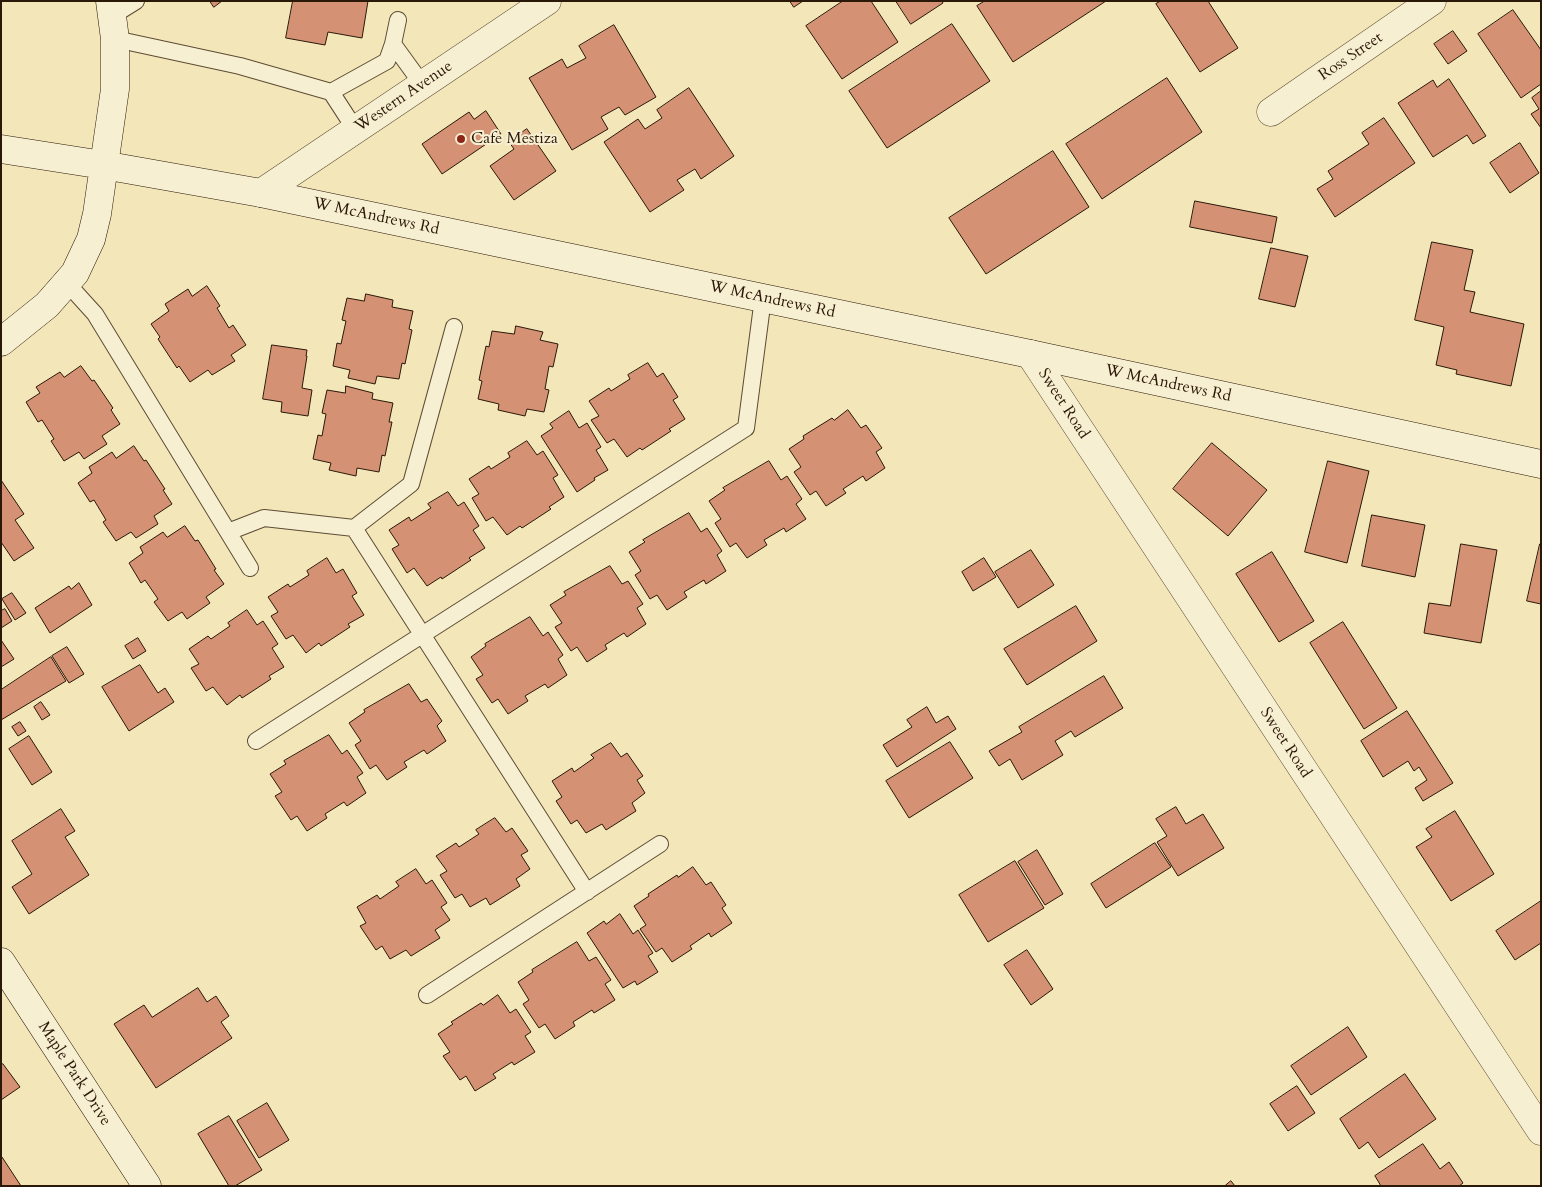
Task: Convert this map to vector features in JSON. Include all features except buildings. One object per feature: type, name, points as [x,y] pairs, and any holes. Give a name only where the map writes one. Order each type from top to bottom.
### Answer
[{"type":"street","name":"Western Avenue","points":[[261,193],[547,1]]},
{"type":"street","name":"Ross Street","points":[[1271,112],[1432,1]]},
{"type":"street","points":[[1,342],[47,305],[75,273],[91,239],[97,214],[115,89],[112,19]]},
{"type":"street","name":"W McAndrews Rd","points":[[1,149],[261,193],[1030,354],[1541,464]]},
{"type":"street","name":"Sweet Road","points":[[1030,354],[1541,1131]]},
{"type":"street","name":"Maple Park Drive","points":[[1,962],[147,1186]]},
{"type":"lane","points":[[112,19],[136,1]]},
{"type":"lane","points":[[112,19],[240,66],[331,92],[355,130]]},
{"type":"lane","points":[[331,92],[387,61],[398,20]]},
{"type":"lane","points":[[393,44],[422,84]]},
{"type":"lane","points":[[66,282],[95,314],[250,568]]},
{"type":"lane","points":[[256,741],[746,428],[764,298]]},
{"type":"lane","points":[[228,532],[264,518],[354,528],[411,484],[454,327]]},
{"type":"lane","points":[[354,528],[587,892]]},
{"type":"lane","points":[[427,995],[660,844]]},
{"type":"place","name":"Cafe Mestiza","points":[[461,139]]}]
